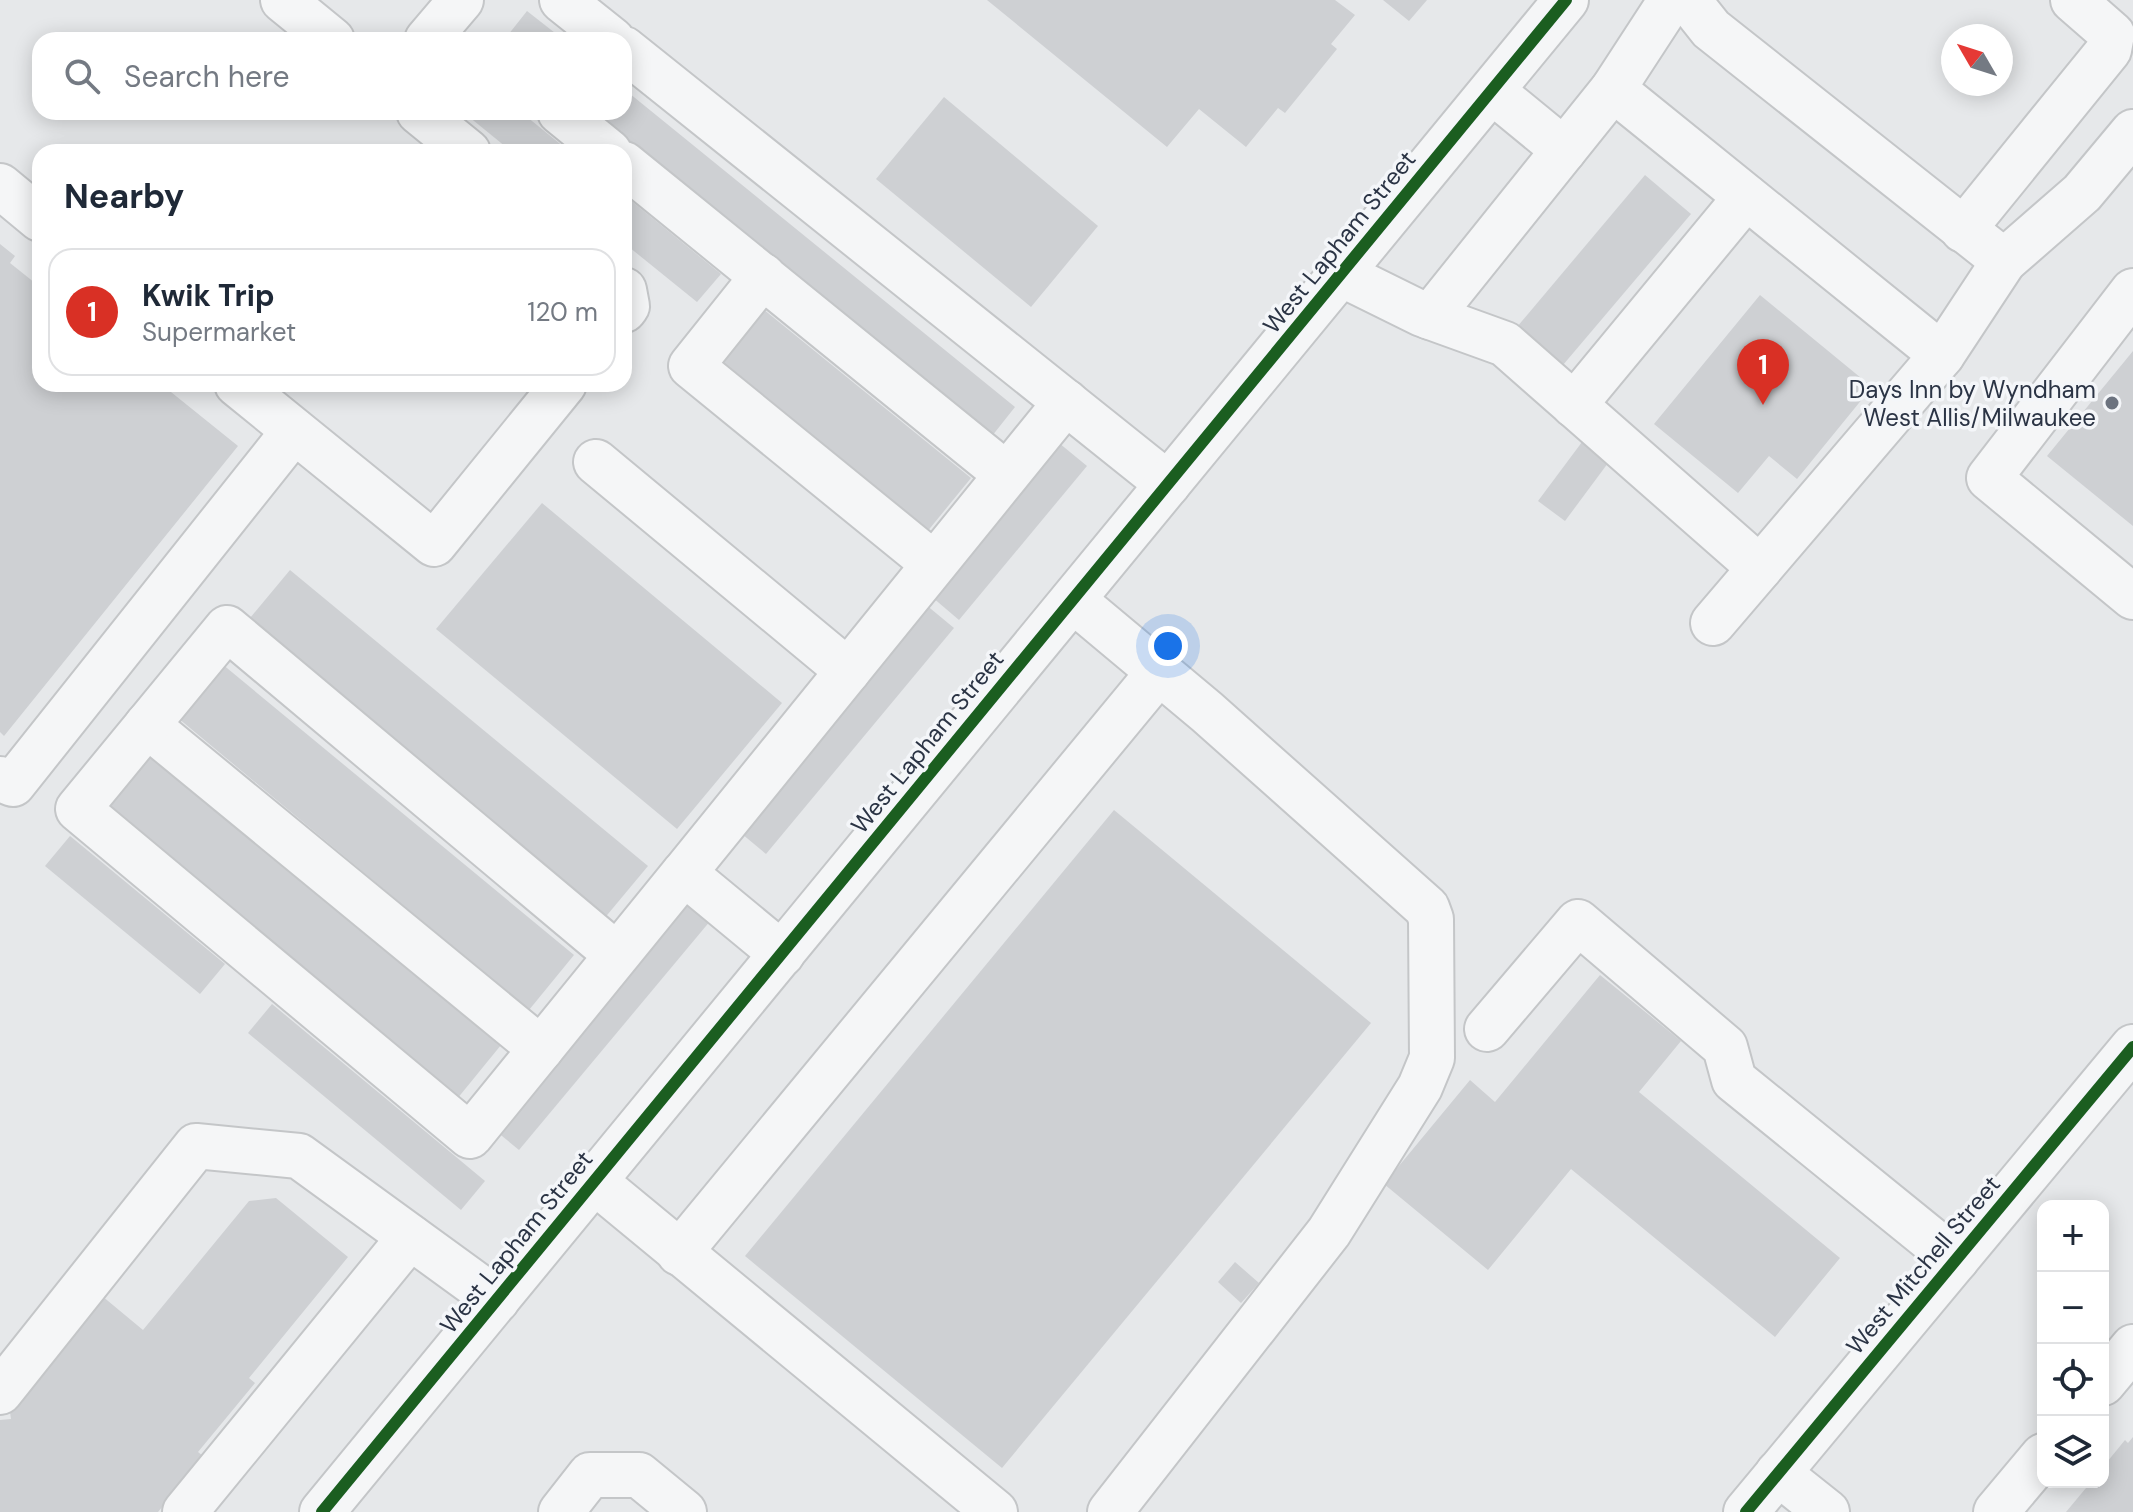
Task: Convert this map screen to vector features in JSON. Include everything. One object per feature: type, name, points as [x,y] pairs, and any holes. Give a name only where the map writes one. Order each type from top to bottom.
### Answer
[{"type":"street","points":[[283,0],[322,32]]},
{"type":"street","points":[[434,32],[461,0]]},
{"type":"street","points":[[562,0],[602,32]]},
{"type":"street","name":"West Lapham Street","points":[[322,1512],[1566,0]]},
{"type":"street","points":[[1430,317],[1613,89],[1671,0]]},
{"type":"street","points":[[1688,0],[1711,29],[2004,261]]},
{"type":"street","points":[[1963,230],[2109,50],[2112,34],[2073,0]]},
{"type":"street","points":[[632,55],[1168,484]]},
{"type":"street","points":[[1613,89],[1942,355]]},
{"type":"street","points":[[1492,91],[1564,150]]},
{"type":"street","points":[[429,120],[458,144]]},
{"type":"street","points":[[570,120],[599,144]]},
{"type":"street","points":[[1713,623],[1942,355],[2004,261],[2082,193],[2133,132]]},
{"type":"street","points":[[632,170],[1006,474]]},
{"type":"street","points":[[0,186],[32,212]]},
{"type":"street","points":[[1574,405],[1746,197]]},
{"type":"street","points":[[1341,274],[1430,317],[1505,344],[1760,568]]},
{"type":"street","points":[[763,276],[691,366],[934,564]]},
{"type":"street","points":[[2133,291],[1989,478],[2133,597]]},
{"type":"street","points":[[247,392],[434,544],[558,392]]},
{"type":"street","points":[[617,955],[227,628],[78,809],[470,1136],[848,671],[1006,474],[1066,402]]},
{"type":"street","points":[[0,779],[13,784],[294,431]]},
{"type":"street","points":[[596,462],[848,671]]},
{"type":"street","points":[[1073,600],[1427,908],[1431,919],[1432,1058],[1420,1087],[1329,1232],[1110,1512]]},
{"type":"street","points":[[679,1253],[1159,672]]},
{"type":"street","points":[[147,725],[541,1049]]},
{"type":"street","points":[[684,873],[782,954]]},
{"type":"street","points":[[1487,1029],[1578,922],[1725,1047],[1734,1080],[1956,1260]]},
{"type":"street","name":"West Mitchell Street","points":[[1746,1512],[1956,1260],[2126,1069]]},
{"type":"street","points":[[0,1392],[196,1146],[299,1156],[497,1300]]},
{"type":"street","points":[[594,1181],[995,1512]]},
{"type":"street","points":[[185,1512],[410,1237]]},
{"type":"street","points":[[2109,1376],[2133,1347]]},
{"type":"street","points":[[1996,1512],[2037,1463]]},
{"type":"street","points":[[1778,1473],[1827,1512]]},
{"type":"street","points":[[561,1512],[590,1475],[639,1475],[684,1512]]},
{"type":"building","points":[[987,0],[1335,0],[1355,15],[1331,44],[1337,49],[1285,113],[1278,108],[1246,147],[1199,109],[1167,147]]},
{"type":"building","points":[[1383,0],[1427,0],[1409,21]]},
{"type":"building","points":[[527,11],[554,32],[510,32]]},
{"type":"building","points":[[632,96],[1015,407],[992,436],[603,120],[632,120]]},
{"type":"building","points":[[944,97],[1098,226],[1031,307],[876,179]]},
{"type":"building","points":[[473,120],[531,120],[560,144],[502,144]]},
{"type":"building","points":[[1645,175],[1691,214],[1563,365],[1517,327]]},
{"type":"building","points":[[632,202],[721,274],[697,302],[632,249]]},
{"type":"building","points":[[0,244],[15,256],[10,263],[32,281],[32,392],[171,392],[238,446],[4,736],[0,732]]},
{"type":"building","points":[[1760,295],[1872,387],[1797,479],[1769,456],[1738,493],[1654,424]]},
{"type":"building","points":[[763,309],[971,478],[922,538],[714,370]]},
{"type":"building","name":"Days Inn by Wyndham West Allis/Milwaukee","points":[[2133,351],[2133,526],[2047,456]]},
{"type":"building","points":[[1585,438],[1611,459],[1565,521],[1538,501]]},
{"type":"building","points":[[1059,443],[1087,466],[959,620],[932,597]]},
{"type":"building","points":[[542,503],[782,703],[677,829],[436,629]]},
{"type":"building","points":[[290,570],[648,866],[603,920],[245,624]]},
{"type":"building","points":[[925,604],[954,628],[766,854],[736,829]]},
{"type":"building","points":[[216,659],[574,955],[529,1010],[172,713]]},
{"type":"building","points":[[142,748],[501,1045],[457,1099],[98,801]]},
{"type":"building","points":[[1114,810],[1371,1023],[1002,1468],[745,1256]]},
{"type":"building","points":[[70,836],[225,964],[200,994],[45,866]]},
{"type":"building","points":[[683,896],[711,920],[519,1150],[491,1127]]},
{"type":"building","points":[[1600,975],[1681,1041],[1639,1092],[1840,1258],[1775,1337],[1571,1169],[1488,1270],[1384,1184],[1470,1080],[1495,1102]]},
{"type":"building","points":[[272,1004],[485,1181],[461,1210],[248,1033]]},
{"type":"building","points":[[276,1198],[348,1257],[249,1378],[255,1383],[198,1452],[203,1456],[158,1512],[0,1512],[0,1420],[11,1419],[8,1397],[96,1291],[143,1330],[249,1201]]},
{"type":"building","points":[[1235,1262],[1259,1283],[1241,1303],[1218,1282]]},
{"type":"building","points":[[2133,1437],[2133,1512],[2066,1512],[2086,1488],[2109,1488],[2109,1460],[2125,1440],[2128,1443]]},
{"type":"cycle path","points":[[322,1512],[1566,0]]},
{"type":"cycle path","points":[[1746,1512],[2133,1047]]},
{"type":"place","name":"Days Inn by Wyndham West Allis/Milwaukee","points":[[2112,403]]},
{"type":"place","name":"Kwik Trip","points":[[1763,405]]}]
